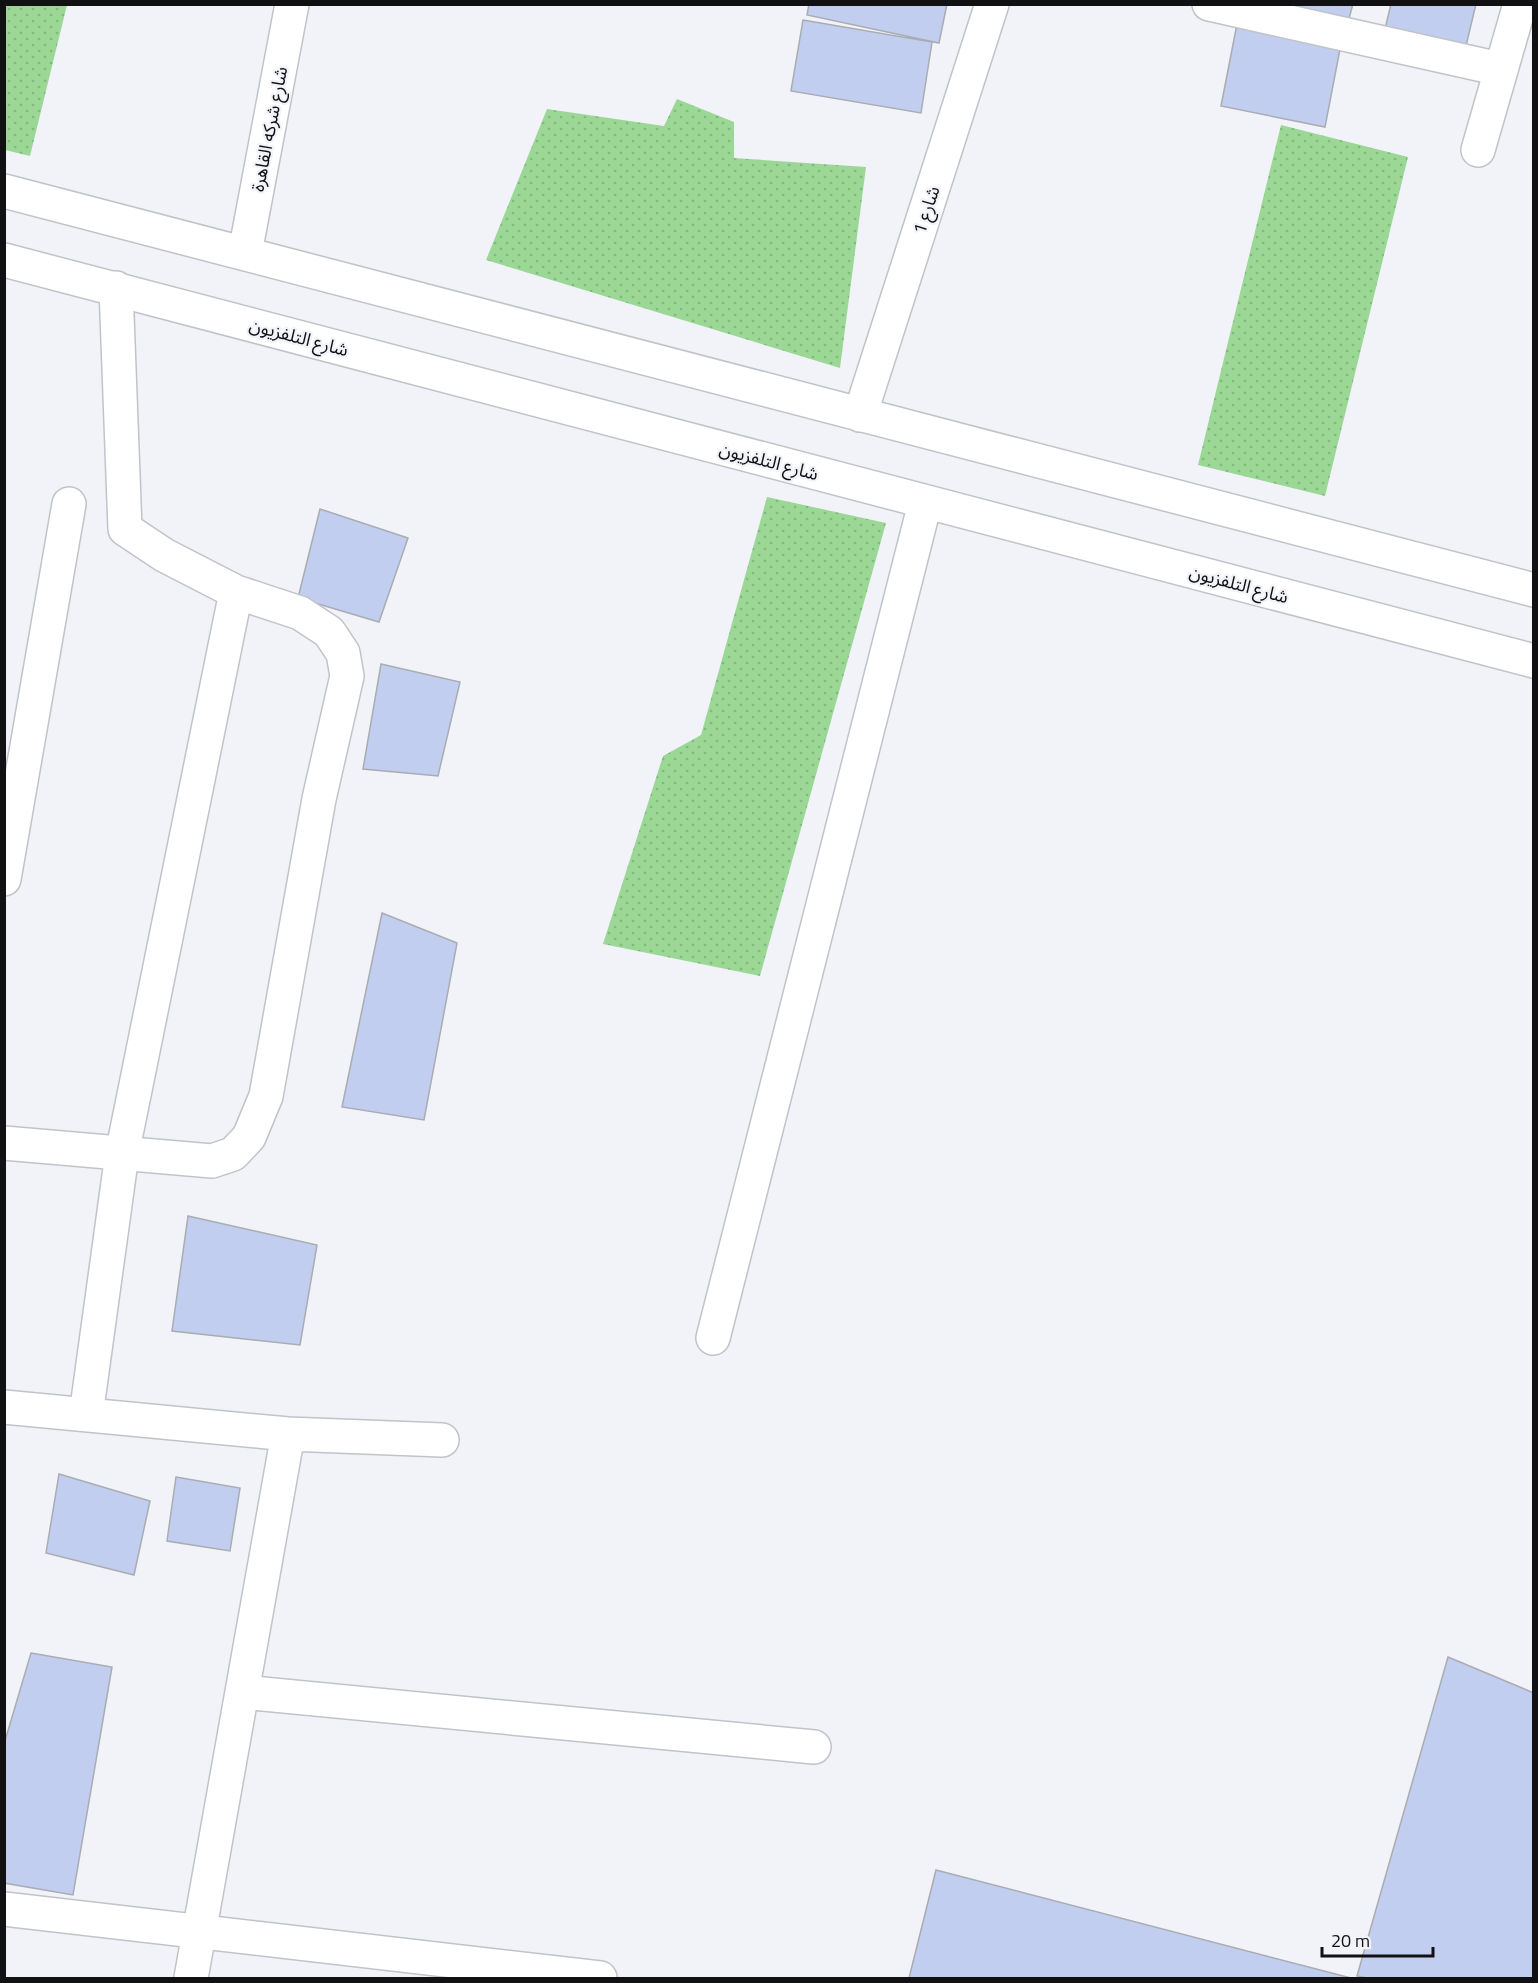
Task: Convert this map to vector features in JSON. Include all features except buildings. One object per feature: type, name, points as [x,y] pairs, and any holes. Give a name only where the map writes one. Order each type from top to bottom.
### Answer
[{"type":"street","name":"شارع شركه القاهرة","points":[[245,253],[292,4]]},
{"type":"street","name":"شارع 1","points":[[860,415],[992,4]]},
{"type":"street","points":[[1209,4],[1500,69]]},
{"type":"street","points":[[1478,150],[1521,4]]},
{"type":"street","points":[[4,191],[1533,590]]},
{"type":"street","name":"شارع التلفزيون","points":[[4,260],[1533,661]]},
{"type":"street","points":[[4,1143],[212,1161],[233,1154],[249,1137],[266,1096],[319,799],[347,676],[343,653],[329,632],[300,613],[236,592],[164,555],[125,529],[116,288]]},
{"type":"street","points":[[713,1338],[925,503]]},
{"type":"street","points":[[4,879],[69,504]]},
{"type":"street","points":[[86,1415],[122,1154],[236,592]]},
{"type":"street","points":[[4,1407],[288,1434],[441,1440]]},
{"type":"street","points":[[191,1978],[288,1434]]},
{"type":"street","points":[[242,1692],[814,1747]]},
{"type":"street","points":[[4,1909],[600,1978]]},
{"type":"green space","points":[[5,4],[67,5],[30,156],[5,150]]},
{"type":"green space","points":[[677,99],[734,122],[734,158],[866,167],[840,368],[486,260],[547,109],[664,126]]},
{"type":"green space","points":[[1281,125],[1408,157],[1325,496],[1198,465]]},
{"type":"green space","points":[[767,497],[886,523],[760,976],[603,944],[663,756],[701,735]]}]
